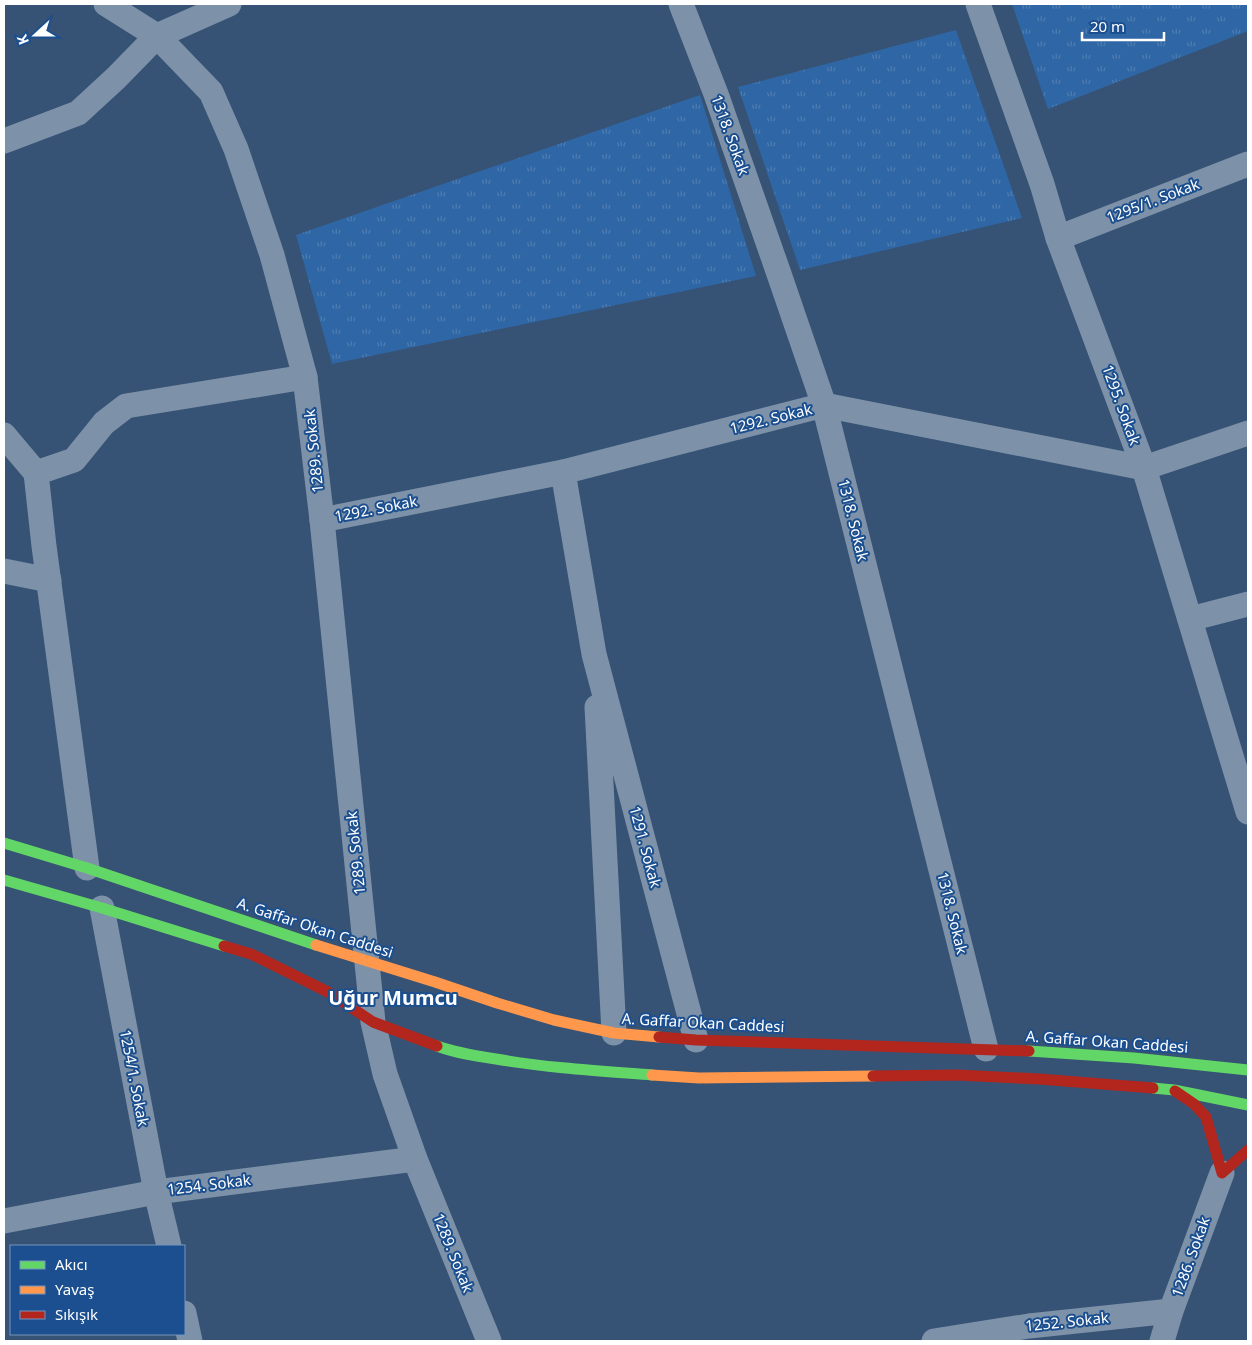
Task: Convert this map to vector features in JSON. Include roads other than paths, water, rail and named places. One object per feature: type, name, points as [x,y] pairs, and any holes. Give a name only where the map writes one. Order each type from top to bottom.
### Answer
[{"type":"street","name":"1289. Sokak","points":[[106,4],[157,36],[211,92],[236,148],[272,254],[306,377],[373,1022],[385,1074],[415,1159],[489,1341]]},
{"type":"street","points":[[4,141],[78,113],[157,36],[229,4]]},
{"type":"street","name":"1318. Sokak","points":[[681,4],[716,94],[824,405],[986,1049]]},
{"type":"street","name":"1295. Sokak","points":[[978,4],[1042,184],[1058,238],[1144,468],[1248,810]]},
{"type":"street","name":"1295/1. Sokak","points":[[1058,238],[1248,164]]},
{"type":"street","points":[[36,473],[74,460],[104,423],[126,406],[306,377]]},
{"type":"street","name":"1292. Sokak","points":[[322,520],[563,472],[824,405],[1144,468],[1248,433]]},
{"type":"street","points":[[4,435],[36,473],[87,868]]},
{"type":"street","name":"1291. Sokak","points":[[563,472],[594,654],[696,1040]]},
{"type":"street","points":[[4,571],[49,580]]},
{"type":"street","points":[[1190,619],[1248,604]]},
{"type":"street","name":"1291. Sokak","points":[[594,654],[614,1033]]},
{"type":"street","name":"A. Gaffar Okan Caddesi","points":[[4,843],[87,868],[294,938],[554,1020],[614,1033],[696,1040],[986,1049],[1134,1058],[1248,1070]]},
{"type":"street","points":[[4,880],[251,954],[328,992],[373,1022],[454,1052],[519,1063],[593,1071],[700,1078],[957,1075],[1104,1084],[1174,1090],[1248,1104]]},
{"type":"street","name":"1254/1. Sokak","points":[[102,908],[156,1192],[169,1245]]},
{"type":"street","points":[[1174,1090],[1194,1104],[1206,1117],[1222,1173],[1248,1150]]},
{"type":"street","name":"1254. Sokak","points":[[4,1221],[156,1192],[415,1159]]},
{"type":"street","name":"1286. Sokak","points":[[1162,1341],[1171,1311],[1222,1173]]},
{"type":"street","name":"1252. Sokak","points":[[934,1341],[1029,1326],[1171,1311]]},
{"type":"street","points":[[185,1318],[190,1341]]},
{"type":"district","name":"Uğur Mumcu","points":[[393,998]]}]
